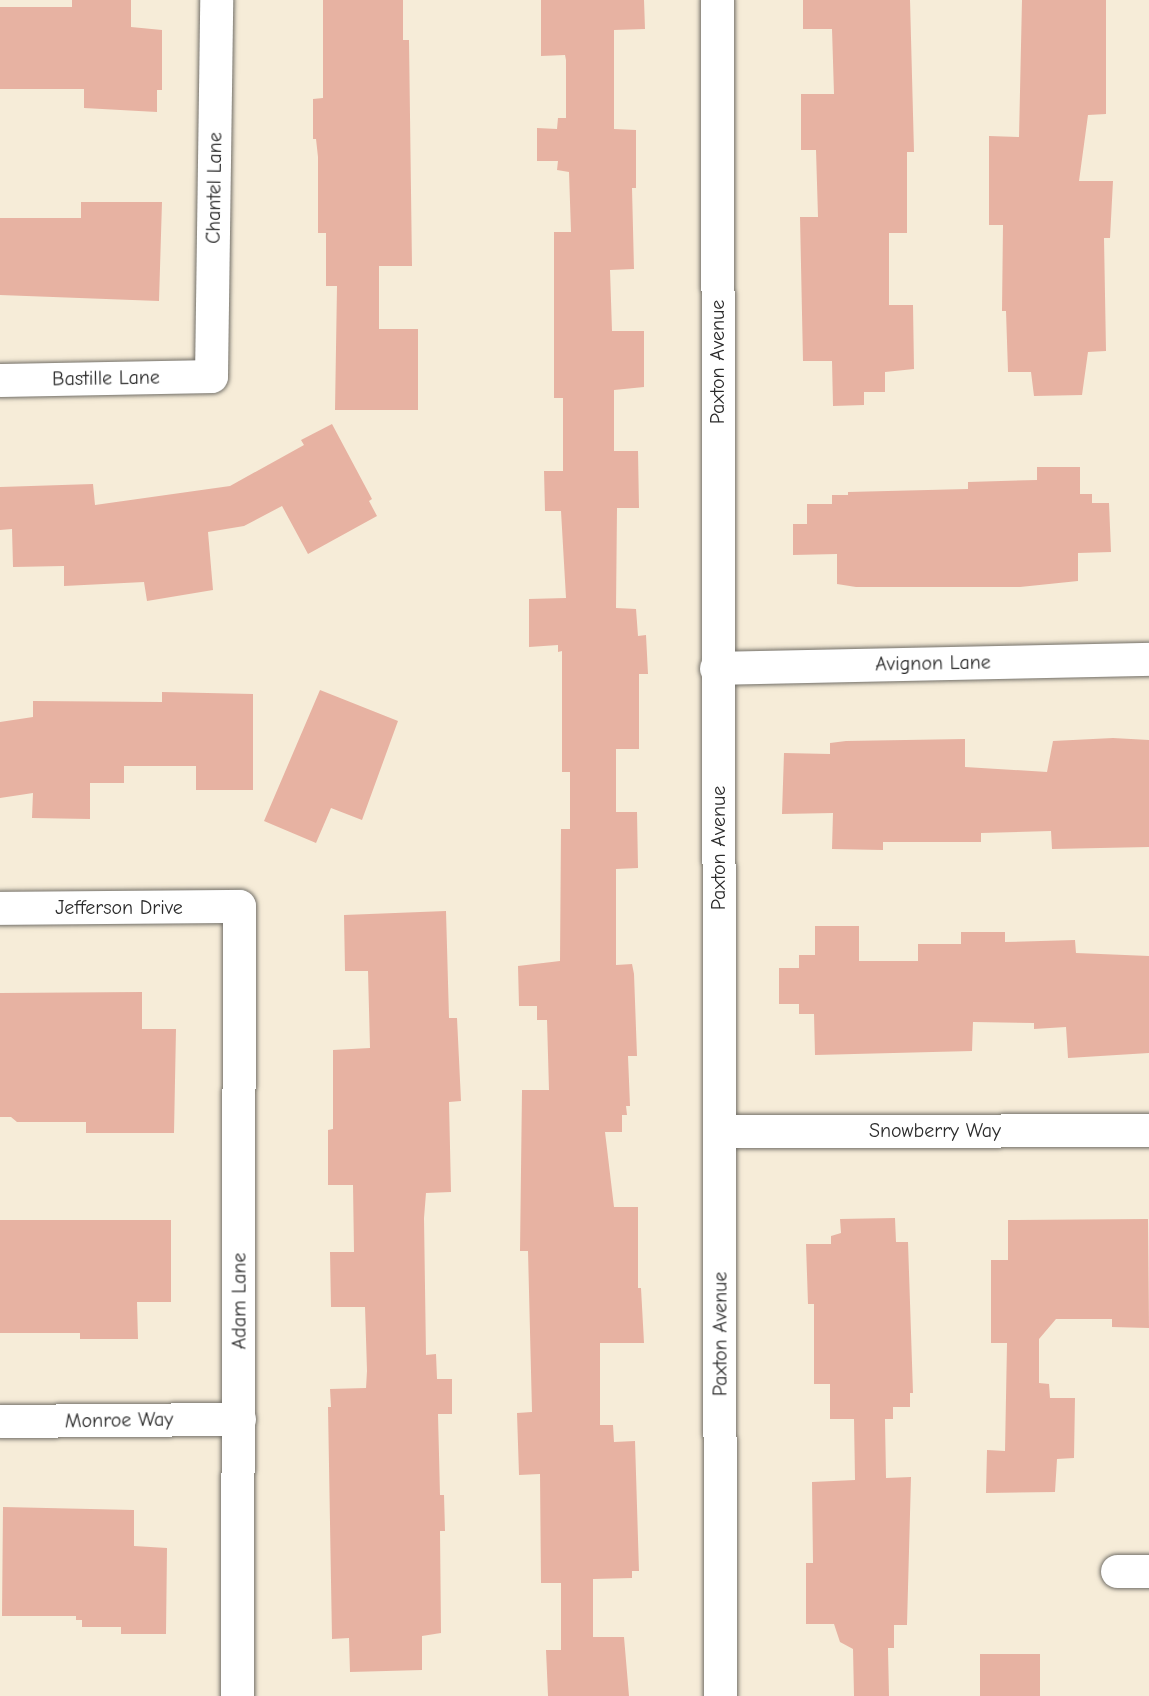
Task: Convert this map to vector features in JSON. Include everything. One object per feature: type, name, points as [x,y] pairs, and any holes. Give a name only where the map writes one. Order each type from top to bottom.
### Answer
[{"type":"street","name":"Chantel Lane","points":[[211,376],[216,0]]},
{"type":"street","name":"Paxton Avenue","points":[[717,0],[716,668],[720,1131],[720,1696]]},
{"type":"street","name":"Bastille Lane","points":[[0,380],[211,376]]},
{"type":"street","name":"Avignon Lane","points":[[716,668],[1149,659]]},
{"type":"street","name":"Jefferson Drive","points":[[0,908],[239,906]]},
{"type":"street","name":"Adam Lane","points":[[237,1696],[239,906]]},
{"type":"street","name":"Snowberry Way","points":[[720,1131],[1149,1130]]},
{"type":"street","name":"Monroe Way","points":[[0,1421],[239,1419]]},
{"type":"street","points":[[1117,1571],[1149,1571]]},
{"type":"building","points":[[72,0],[131,0],[131,27],[162,30],[162,90],[157,90],[157,112],[84,108],[84,89],[0,89],[0,7],[72,7]]},
{"type":"building","points":[[323,0],[403,0],[403,40],[409,40],[412,266],[379,266],[379,329],[418,329],[418,410],[335,410],[337,286],[326,286],[326,233],[318,233],[318,157],[316,139],[313,139],[313,99],[323,98]]},
{"type":"building","points":[[541,0],[644,0],[645,29],[614,30],[614,129],[636,130],[636,188],[632,188],[634,269],[610,270],[612,331],[644,331],[644,387],[614,390],[614,451],[638,451],[639,508],[617,508],[616,608],[636,609],[638,636],[646,635],[648,674],[639,674],[639,749],[616,749],[616,812],[637,812],[638,868],[616,869],[616,965],[632,964],[637,1056],[628,1056],[630,1106],[626,1106],[627,1115],[622,1115],[622,1132],[605,1132],[614,1207],[638,1207],[638,1288],[641,1288],[644,1343],[600,1343],[600,1425],[613,1425],[614,1442],[635,1441],[639,1571],[632,1571],[632,1578],[593,1579],[593,1637],[624,1637],[629,1696],[548,1696],[546,1650],[561,1650],[561,1583],[541,1583],[540,1474],[519,1475],[517,1413],[532,1412],[528,1251],[520,1251],[522,1090],[549,1090],[547,1020],[537,1020],[537,1006],[519,1006],[518,966],[560,961],[561,829],[570,829],[570,772],[562,772],[562,651],[558,652],[558,645],[529,647],[529,599],[566,598],[561,511],[545,511],[544,471],[563,471],[563,398],[554,398],[554,232],[571,232],[569,172],[557,170],[558,161],[537,161],[537,128],[557,129],[558,118],[566,118],[566,60],[565,55],[541,56]]},
{"type":"building","points":[[803,0],[910,0],[914,152],[907,152],[907,233],[889,233],[889,305],[913,305],[914,369],[885,372],[885,392],[864,392],[864,405],[833,406],[832,361],[803,361],[800,217],[818,217],[816,150],[801,150],[801,94],[834,94],[832,29],[803,29]]},
{"type":"building","points":[[1022,0],[1106,0],[1106,114],[1088,115],[1079,181],[1113,181],[1110,238],[1104,238],[1106,351],[1088,352],[1082,395],[1034,396],[1031,372],[1008,372],[1006,311],[1002,311],[1003,225],[989,225],[989,136],[1019,137]]},
{"type":"building","points":[[81,202],[162,202],[159,301],[0,295],[0,218],[81,218]]},
{"type":"building","points":[[332,424],[372,499],[369,501],[377,516],[308,554],[282,506],[244,526],[208,532],[213,590],[147,601],[144,582],[64,586],[64,566],[13,567],[12,529],[0,530],[0,487],[93,484],[95,505],[230,486],[304,445],[301,440]]},
{"type":"building","points":[[1037,467],[1080,467],[1080,494],[1092,494],[1092,503],[1109,503],[1111,552],[1078,553],[1078,581],[1020,587],[856,587],[837,584],[837,554],[793,555],[793,524],[807,524],[807,504],[832,504],[832,495],[848,495],[848,492],[968,489],[968,482],[1037,480]]},
{"type":"building","points":[[320,690],[398,721],[362,820],[331,808],[316,843],[264,821]]},
{"type":"building","points":[[162,692],[253,694],[253,790],[196,790],[196,766],[124,766],[124,783],[90,783],[90,819],[32,818],[33,793],[0,798],[0,722],[33,717],[33,701],[162,702]]},
{"type":"building","points":[[1113,738],[1149,740],[1149,847],[1052,849],[1051,831],[981,833],[981,842],[883,842],[883,850],[832,849],[833,813],[782,814],[784,753],[830,754],[830,743],[846,741],[965,739],[965,767],[1047,772],[1053,741]]},
{"type":"building","points":[[446,911],[449,1018],[457,1018],[461,1101],[449,1102],[451,1192],[426,1193],[424,1218],[426,1355],[436,1354],[437,1379],[452,1379],[452,1414],[438,1414],[440,1495],[444,1495],[445,1531],[440,1531],[441,1633],[422,1636],[422,1670],[350,1672],[349,1638],[332,1639],[328,1407],[331,1407],[330,1389],[366,1388],[365,1307],[331,1307],[330,1252],[354,1252],[353,1185],[328,1185],[328,1130],[333,1129],[333,1050],[370,1048],[368,971],[345,971],[344,915]]},
{"type":"building","points":[[815,926],[859,926],[859,961],[918,961],[918,944],[961,944],[961,932],[1005,932],[1005,942],[1075,940],[1076,953],[1149,956],[1149,1053],[1068,1058],[1066,1027],[1034,1029],[1034,1023],[973,1022],[972,1051],[815,1055],[814,1014],[799,1014],[799,1004],[779,1004],[779,968],[799,968],[799,955],[815,955]]},
{"type":"building","points":[[142,992],[142,1029],[176,1029],[174,1133],[86,1133],[86,1122],[17,1122],[11,1117],[0,1117],[0,993]]},
{"type":"building","points":[[895,1218],[896,1242],[908,1242],[913,1393],[910,1393],[910,1407],[893,1407],[893,1419],[885,1419],[886,1478],[911,1477],[907,1625],[894,1625],[894,1648],[888,1648],[889,1696],[854,1696],[853,1649],[840,1642],[834,1624],[806,1624],[806,1563],[813,1563],[812,1482],[855,1480],[854,1419],[830,1419],[830,1384],[814,1384],[814,1304],[808,1304],[806,1244],[831,1244],[831,1236],[841,1233],[840,1219]]},
{"type":"building","points":[[1148,1219],[1149,1328],[1112,1327],[1112,1319],[1056,1319],[1039,1339],[1039,1383],[1049,1384],[1050,1398],[1075,1398],[1074,1458],[1057,1459],[1055,1492],[986,1493],[987,1450],[1005,1451],[1007,1343],[991,1343],[991,1260],[1008,1260],[1008,1220]]},
{"type":"building","points":[[0,1220],[171,1220],[171,1302],[137,1302],[138,1339],[80,1339],[80,1333],[0,1333]]},
{"type":"building","points":[[3,1507],[134,1510],[134,1546],[167,1548],[166,1634],[121,1634],[121,1627],[82,1627],[82,1620],[76,1620],[76,1616],[2,1616]]},
{"type":"building","points":[[980,1654],[1040,1654],[1040,1696],[980,1696]]}]
